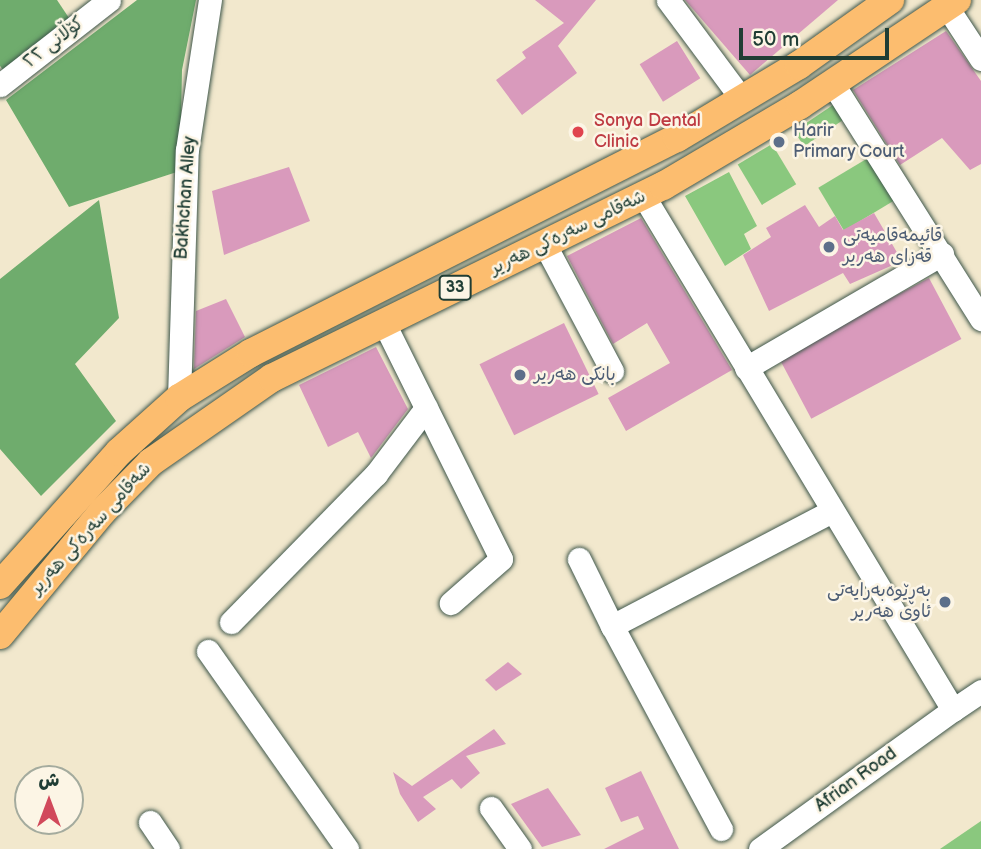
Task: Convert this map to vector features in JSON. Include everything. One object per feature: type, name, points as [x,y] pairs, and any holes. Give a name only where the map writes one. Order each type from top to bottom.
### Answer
[{"type":"main road","name":"شەقامی سەرەکی هەریر","points":[[0,585],[119,452],[179,398],[251,353],[643,156],[799,65],[873,4]]},
{"type":"main road","name":"شەقامی سەرەکی هەریر","points":[[0,635],[102,512],[151,462],[272,377],[653,190],[834,83],[952,4]]},
{"type":"main road","points":[[643,156],[653,190]]},
{"type":"street","name":"کۆڵانی ٢٢","points":[[0,85],[108,0]]},
{"type":"street","name":"Bakhchan Alley","points":[[179,398],[187,150],[211,0]]},
{"type":"street","points":[[668,0],[741,98]]},
{"type":"street","points":[[952,4],[981,59]]},
{"type":"street","points":[[834,83],[981,319]]},
{"type":"street","points":[[653,190],[746,368],[953,710]]},
{"type":"street","points":[[544,243],[612,370]]},
{"type":"street","points":[[746,368],[942,254]]},
{"type":"street","points":[[384,323],[501,559],[451,603]]},
{"type":"street","points":[[231,622],[376,474],[426,408]]},
{"type":"street","points":[[612,626],[832,511]]},
{"type":"street","points":[[579,559],[721,829]]},
{"type":"street","points":[[208,651],[347,849]]},
{"type":"street","name":"Afrian Road","points":[[760,849],[981,691]]},
{"type":"street","points":[[491,808],[520,849]]},
{"type":"street","points":[[150,822],[168,849]]},
{"type":"green space","points":[[0,0],[57,0],[69,18],[4,71],[0,66]]},
{"type":"green space","points":[[137,0],[196,0],[182,70],[180,171],[69,207],[6,100]]},
{"type":"green space","points":[[833,105],[843,120],[804,146],[794,131]]},
{"type":"green space","points":[[772,144],[796,184],[762,205],[738,165]]},
{"type":"green space","points":[[868,158],[894,201],[844,231],[818,188]]},
{"type":"green space","points":[[729,172],[757,226],[744,234],[751,249],[725,266],[685,196]]},
{"type":"green space","points":[[99,200],[119,318],[75,364],[116,421],[41,496],[0,449],[0,279]]},
{"type":"green space","points":[[981,821],[981,849],[940,849]]},
{"type":"building","points":[[535,0],[596,0],[558,46],[577,73],[522,115],[496,80],[526,58],[522,52],[564,23]]},
{"type":"building","points":[[685,0],[838,0],[750,75]]},
{"type":"building","points":[[946,31],[981,81],[981,164],[970,170],[942,138],[900,165],[853,90]]},
{"type":"building","points":[[677,41],[700,78],[663,102],[640,64]]},
{"type":"building","points":[[289,167],[310,221],[224,255],[212,191]]},
{"type":"building","points":[[805,205],[819,227],[835,216],[843,230],[874,213],[902,261],[850,284],[843,273],[769,311],[743,255],[771,237],[766,228]]},
{"type":"building","points":[[641,218],[732,370],[626,431],[608,398],[670,363],[647,323],[613,344],[567,256]]},
{"type":"building","points":[[929,278],[961,339],[811,419],[779,358]]},
{"type":"building","points":[[226,299],[245,337],[194,369],[196,311]]},
{"type":"building","points":[[564,323],[599,394],[514,435],[480,364]]},
{"type":"building","points":[[376,347],[408,409],[371,458],[358,432],[328,447],[299,385]]},
{"type":"building","points":[[508,662],[522,674],[496,691],[485,680]]},
{"type":"building","points":[[494,729],[506,744],[466,756],[480,773],[461,789],[452,779],[423,797],[436,809],[418,822],[400,794],[393,772],[412,786]]},
{"type":"building","points":[[641,771],[679,849],[604,849],[644,829],[638,816],[621,822],[605,788]]},
{"type":"building","points":[[548,788],[581,835],[542,847],[511,804]]},
{"type":"place","name":"Sonya Dental Clinic","points":[[578,132]]},
{"type":"place","name":"Harir Primary Court","points":[[779,142]]},
{"type":"place","name":"قائیمەقامیەتی قەزای هەریر","points":[[829,247]]},
{"type":"place","name":"بانکی هەریر","points":[[520,375]]},
{"type":"place","name":"بەڕێوەبەرایەتی ئاوی هەریر","points":[[945,602]]}]
